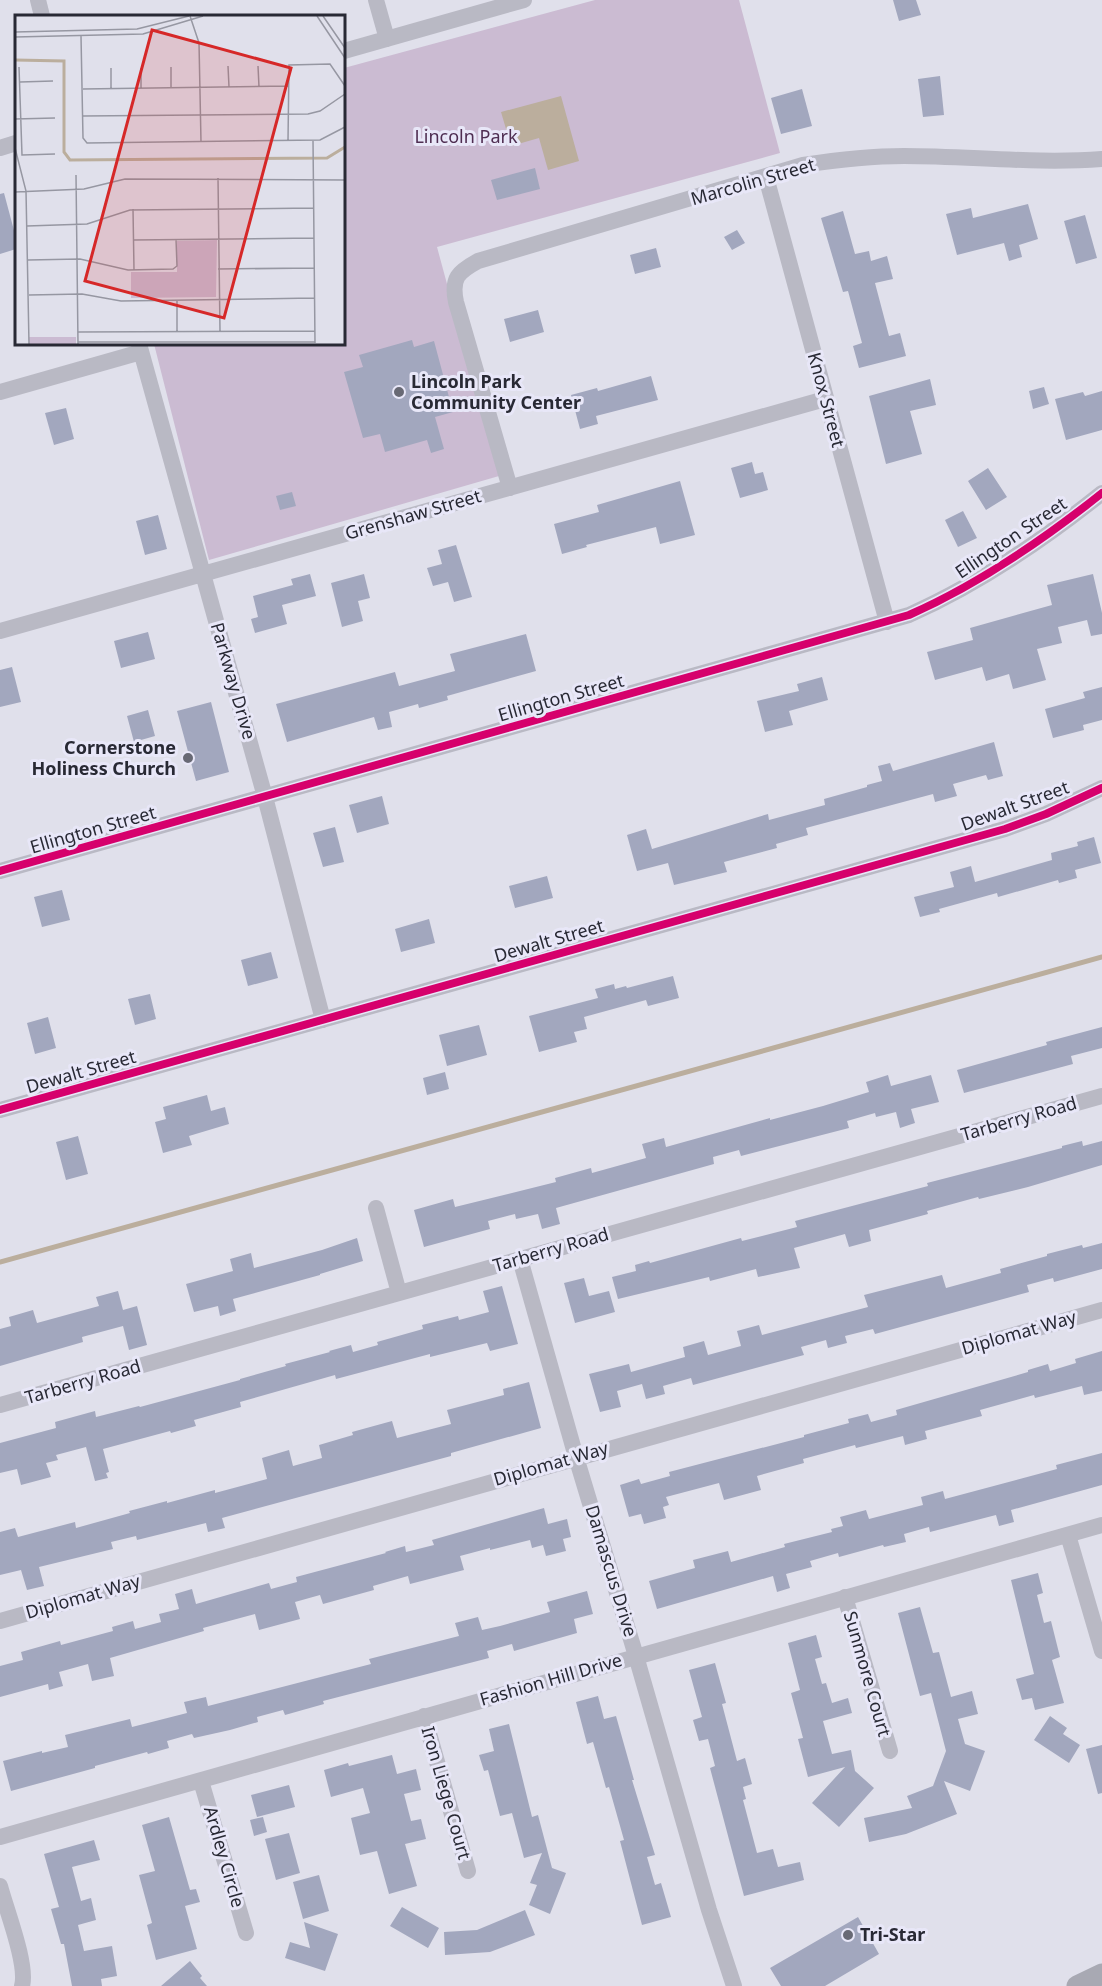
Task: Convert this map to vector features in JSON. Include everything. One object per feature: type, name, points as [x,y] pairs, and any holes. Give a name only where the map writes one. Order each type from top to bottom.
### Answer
[{"type":"main road","points":[[1077,1986],[1102,1974]]},
{"type":"street","points":[[38,0],[42,15]]},
{"type":"street","points":[[375,0],[387,39]]},
{"type":"street","points":[[345,51],[524,0]]},
{"type":"street","points":[[0,148],[15,143]]},
{"type":"street","name":"Marcolin Street","points":[[510,488],[453,291],[454,280],[465,268],[478,261],[803,165],[845,159],[903,156],[1064,162],[1102,159]]},
{"type":"street","name":"Knox Street","points":[[766,177],[887,622]]},
{"type":"street","points":[[0,392],[140,348]]},
{"type":"street","name":"Parkway Drive","points":[[140,348],[265,797],[323,1020]]},
{"type":"street","name":"Grenshaw Street","points":[[0,631],[825,399]]},
{"type":"street","name":"Ellington Street","points":[[0,871],[887,622],[943,600],[978,581],[1064,523],[1102,493]]},
{"type":"street","name":"Dewalt Street","points":[[0,1110],[1005,829],[1046,814],[1102,788]]},
{"type":"street","name":"Tarberry Road","points":[[0,1406],[1102,1096]]},
{"type":"street","points":[[376,1208],[399,1293]]},
{"type":"street","name":"Damascus Drive","points":[[520,1259],[709,1910],[734,1986]]},
{"type":"street","name":"Diplomat Way","points":[[0,1621],[1102,1310]]},
{"type":"street","name":"Fashion Hill Drive","points":[[0,1837],[1102,1525]]},
{"type":"street","points":[[1068,1535],[1102,1651]]},
{"type":"street","name":"Sunmore Court","points":[[845,1597],[890,1751]]},
{"type":"street","name":"Iron Liege Court","points":[[424,1716],[468,1871]]},
{"type":"street","name":"Ardley Circle","points":[[201,1780],[246,1933]]},
{"type":"street","points":[[0,1886],[21,1963],[24,1980],[22,1986]]},
{"type":"green space","name":"Lincoln Park","points":[[595,0],[739,0],[780,153],[437,247],[499,476],[209,560],[154,345],[345,345],[345,68]]},
{"type":"shaded area","points":[[561,96],[579,161],[548,170],[539,138],[511,146],[501,112]]},
{"type":"building","points":[[893,0],[916,0],[921,15],[899,21]]},
{"type":"building","points":[[940,76],[944,115],[923,117],[918,79]]},
{"type":"building","points":[[802,89],[812,126],[781,134],[771,98]]},
{"type":"building","points":[[535,168],[540,189],[497,200],[491,180]]},
{"type":"building","points":[[4,193],[15,234],[15,249],[0,254],[0,194]]},
{"type":"building","points":[[1028,204],[1038,239],[1019,245],[1022,257],[1009,261],[1004,243],[957,255],[946,214],[971,208],[973,218]]},
{"type":"building","points":[[843,211],[855,254],[869,251],[871,261],[887,256],[893,279],[875,283],[889,336],[900,333],[906,356],[859,368],[853,346],[862,343],[848,291],[843,292],[821,218]]},
{"type":"building","points":[[1085,215],[1097,258],[1076,264],[1064,221]]},
{"type":"building","points":[[737,230],[745,243],[732,250],[724,237]]},
{"type":"building","points":[[656,248],[661,267],[635,274],[630,255]]},
{"type":"building","points":[[538,310],[544,332],[510,342],[504,319]]},
{"type":"building","name":"Lincoln Park Community Center","points":[[412,340],[414,347],[434,341],[453,412],[435,417],[444,449],[431,453],[427,440],[385,452],[380,434],[363,438],[344,372],[363,367],[359,355]]},
{"type":"building","points":[[651,376],[658,400],[596,416],[598,424],[580,429],[571,395],[597,388],[598,391]]},
{"type":"building","points":[[930,379],[936,405],[910,411],[922,454],[886,464],[869,396]]},
{"type":"building","points":[[1044,387],[1049,404],[1033,409],[1029,391]]},
{"type":"building","points":[[1102,391],[1102,430],[1066,440],[1055,399],[1083,392],[1085,396]]},
{"type":"building","points":[[66,408],[74,439],[54,445],[45,413]]},
{"type":"building","points":[[752,462],[755,474],[763,472],[768,490],[740,498],[731,468]]},
{"type":"building","points":[[988,468],[1007,497],[986,510],[968,481]]},
{"type":"building","points":[[680,481],[695,535],[660,544],[656,527],[586,545],[587,547],[562,554],[554,524],[599,512],[597,505]]},
{"type":"building","points":[[292,492],[296,506],[280,510],[276,496]]},
{"type":"building","points":[[963,511],[977,538],[958,547],[945,520]]},
{"type":"building","points":[[158,515],[167,549],[145,555],[136,521]]},
{"type":"building","points":[[456,545],[472,597],[454,602],[448,582],[433,586],[427,568],[442,564],[438,550]]},
{"type":"building","points":[[310,574],[316,596],[282,605],[287,624],[255,633],[251,619],[258,617],[253,596],[293,585],[291,579]]},
{"type":"building","points":[[364,574],[370,598],[358,601],[363,621],[342,627],[331,583]]},
{"type":"building","points":[[1093,574],[1102,613],[1102,634],[1091,636],[1087,620],[1058,627],[1062,643],[1037,649],[1046,680],[1013,689],[1009,674],[986,681],[982,667],[935,680],[927,652],[973,640],[970,628],[1052,605],[1047,585]]},
{"type":"building","points":[[148,632],[155,659],[121,668],[114,641]]},
{"type":"building","points":[[526,634],[536,671],[447,696],[448,700],[419,708],[418,704],[389,712],[392,727],[378,730],[374,717],[287,742],[276,704],[395,672],[399,686],[455,671],[450,654]]},
{"type":"building","points":[[12,667],[21,702],[0,707],[0,670]]},
{"type":"building","points":[[822,677],[828,700],[789,711],[793,725],[765,732],[757,701],[799,691],[797,684]]},
{"type":"building","points":[[1102,687],[1102,720],[1083,725],[1084,730],[1053,738],[1045,709],[1085,698],[1083,692]]},
{"type":"building","points":[[211,702],[229,772],[196,781],[177,711]]},
{"type":"building","points":[[148,710],[155,736],[134,742],[127,716]]},
{"type":"building","points":[[994,742],[1003,776],[988,780],[986,775],[953,784],[957,796],[935,802],[933,794],[806,828],[808,835],[776,844],[777,848],[724,862],[727,872],[674,885],[668,863],[637,871],[627,835],[646,829],[652,849],[768,814],[769,820],[825,805],[824,799],[882,781],[878,766],[890,763],[893,771]]},
{"type":"building","points":[[382,796],[389,824],[357,833],[349,805]]},
{"type":"building","points":[[335,827],[344,862],[323,867],[313,833]]},
{"type":"building","points":[[1094,837],[1101,863],[1075,870],[1077,878],[1059,883],[1058,880],[998,897],[997,893],[939,909],[940,912],[920,917],[914,897],[954,887],[950,872],[971,866],[975,882],[1052,860],[1051,853],[1078,846],[1077,842]]},
{"type":"building","points":[[547,876],[553,898],[515,908],[509,886]]},
{"type":"building","points":[[62,890],[70,920],[42,927],[34,897]]},
{"type":"building","points":[[429,919],[435,943],[401,952],[395,929]]},
{"type":"building","points":[[271,952],[278,978],[248,986],[241,960]]},
{"type":"building","points":[[673,976],[679,998],[648,1006],[646,1000],[584,1017],[587,1029],[574,1032],[577,1042],[539,1052],[529,1016],[598,998],[595,989],[614,984],[615,989],[626,986],[627,988]]},
{"type":"building","points":[[150,994],[156,1019],[135,1025],[128,999]]},
{"type":"building","points":[[48,1017],[56,1048],[35,1054],[27,1023]]},
{"type":"building","points":[[479,1025],[487,1055],[447,1066],[439,1035]]},
{"type":"building","points":[[1102,1027],[1102,1048],[1071,1056],[1073,1064],[964,1093],[957,1070]]},
{"type":"building","points":[[445,1072],[449,1089],[427,1095],[423,1078]]},
{"type":"building","points":[[888,1075],[891,1086],[931,1075],[939,1102],[911,1109],[915,1123],[900,1128],[896,1112],[876,1117],[875,1113],[847,1121],[849,1128],[741,1156],[739,1150],[713,1157],[714,1164],[556,1208],[560,1224],[542,1229],[538,1214],[516,1219],[515,1214],[488,1221],[490,1229],[424,1247],[414,1210],[453,1199],[455,1207],[556,1182],[555,1178],[591,1168],[592,1173],[646,1158],[642,1144],[664,1138],[666,1147],[823,1106],[869,1092],[866,1082]]},
{"type":"building","points":[[207,1095],[211,1111],[225,1107],[229,1124],[189,1136],[192,1145],[163,1153],[155,1122],[166,1119],[163,1107]]},
{"type":"building","points":[[78,1136],[88,1174],[66,1180],[56,1142]]},
{"type":"building","points":[[1082,1141],[1083,1146],[1102,1141],[1102,1165],[1028,1187],[979,1199],[978,1197],[927,1211],[928,1214],[869,1230],[871,1241],[849,1247],[845,1234],[794,1248],[800,1268],[758,1277],[756,1269],[710,1281],[709,1277],[618,1299],[612,1277],[636,1271],[635,1265],[741,1238],[742,1241],[797,1227],[795,1221],[928,1186],[927,1183]]},
{"type":"building","points":[[357,1238],[363,1261],[233,1299],[236,1311],[220,1316],[218,1306],[194,1312],[186,1284],[233,1271],[230,1259],[251,1253],[254,1268]]},
{"type":"building","points":[[1102,1243],[1102,1269],[1054,1282],[1053,1278],[1027,1285],[1029,1292],[875,1334],[873,1329],[845,1336],[847,1343],[828,1348],[826,1340],[801,1347],[804,1355],[693,1385],[691,1378],[663,1386],[665,1394],[646,1399],[642,1384],[617,1391],[621,1407],[600,1412],[589,1374],[629,1364],[631,1372],[685,1357],[683,1347],[704,1341],[708,1355],[741,1346],[737,1331],[759,1325],[762,1335],[868,1307],[864,1295],[942,1275],[946,1288],[1001,1273],[1000,1269],[1047,1256],[1047,1254],[1082,1245],[1083,1248]]},
{"type":"building","points":[[584,1278],[589,1296],[609,1291],[615,1312],[575,1323],[564,1283]]},
{"type":"building","points":[[502,1286],[518,1344],[490,1351],[487,1343],[430,1357],[430,1354],[336,1379],[335,1375],[240,1402],[241,1407],[194,1420],[196,1426],[103,1449],[109,1472],[106,1473],[108,1478],[95,1481],[86,1447],[56,1455],[58,1460],[46,1463],[51,1477],[21,1485],[17,1469],[0,1473],[0,1443],[56,1428],[55,1422],[95,1411],[96,1417],[140,1407],[240,1380],[351,1345],[353,1352],[378,1345],[377,1342],[423,1329],[422,1325],[458,1316],[459,1320],[489,1312],[483,1291]]},
{"type":"building","points":[[118,1291],[123,1310],[137,1306],[147,1345],[129,1350],[123,1326],[82,1337],[83,1342],[0,1366],[0,1329],[11,1326],[9,1317],[33,1310],[37,1323],[99,1306],[96,1297]]},
{"type":"building","points":[[1102,1351],[1102,1391],[1084,1395],[1082,1386],[1035,1398],[1034,1395],[980,1410],[982,1416],[925,1431],[927,1439],[905,1445],[903,1436],[856,1448],[855,1445],[803,1459],[804,1463],[757,1476],[761,1490],[724,1500],[719,1483],[666,1497],[669,1505],[663,1507],[666,1518],[644,1524],[641,1514],[629,1517],[620,1485],[639,1479],[641,1484],[670,1476],[669,1472],[849,1423],[848,1419],[868,1414],[871,1422],[897,1415],[896,1410],[1028,1372],[1028,1370],[1048,1364],[1050,1371],[1076,1363],[1075,1359]]},
{"type":"building","points":[[529,1382],[541,1428],[451,1453],[451,1456],[222,1518],[225,1528],[208,1532],[206,1523],[137,1540],[136,1536],[111,1542],[113,1549],[39,1567],[44,1586],[27,1590],[21,1570],[0,1575],[0,1532],[15,1528],[18,1537],[75,1522],[76,1528],[167,1501],[167,1503],[215,1490],[215,1493],[267,1479],[262,1458],[289,1450],[293,1466],[322,1458],[319,1445],[353,1435],[352,1432],[392,1421],[397,1438],[451,1424],[447,1410],[504,1395],[503,1389]]},
{"type":"building","points":[[1102,1453],[1102,1485],[1011,1510],[1014,1522],[999,1526],[996,1515],[930,1532],[929,1527],[904,1534],[906,1542],[884,1547],[883,1545],[839,1557],[838,1553],[810,1561],[812,1567],[786,1574],[790,1588],[777,1592],[773,1576],[657,1609],[649,1581],[695,1568],[693,1560],[728,1551],[731,1562],[785,1547],[784,1544],[832,1532],[831,1529],[843,1526],[840,1517],[866,1510],[869,1519],[923,1505],[921,1497],[943,1491],[945,1499],[1057,1469],[1056,1465]]},
{"type":"building","points":[[544,1508],[548,1524],[567,1519],[571,1537],[563,1539],[566,1551],[546,1556],[543,1545],[532,1548],[530,1540],[490,1550],[490,1548],[460,1556],[464,1570],[410,1584],[408,1576],[373,1586],[374,1590],[323,1604],[320,1595],[295,1602],[300,1619],[259,1630],[255,1614],[110,1658],[114,1676],[92,1681],[88,1664],[59,1672],[63,1686],[49,1690],[48,1684],[0,1697],[0,1666],[23,1660],[21,1652],[60,1641],[61,1645],[113,1631],[112,1627],[133,1621],[135,1629],[161,1622],[159,1614],[179,1609],[175,1594],[192,1589],[196,1604],[269,1583],[271,1589],[297,1582],[296,1577],[405,1546],[406,1552],[434,1545],[432,1540]]},
{"type":"building","points":[[1038,1573],[1043,1593],[1037,1595],[1044,1623],[1051,1621],[1060,1657],[1052,1660],[1064,1703],[1035,1710],[1032,1698],[1022,1700],[1016,1679],[1034,1674],[1011,1580]]},
{"type":"building","points":[[587,1591],[593,1614],[574,1619],[577,1633],[514,1651],[512,1644],[487,1651],[489,1658],[323,1701],[324,1704],[285,1715],[283,1710],[257,1717],[258,1722],[230,1730],[194,1738],[192,1734],[167,1741],[169,1748],[95,1766],[95,1768],[11,1791],[3,1761],[68,1747],[65,1735],[130,1719],[132,1727],[187,1713],[184,1702],[206,1697],[208,1706],[371,1664],[369,1659],[459,1636],[455,1623],[478,1617],[482,1630],[500,1626],[550,1612],[547,1602]]},
{"type":"building","points":[[920,1607],[933,1653],[939,1652],[951,1697],[972,1691],[978,1714],[958,1719],[965,1744],[985,1751],[970,1791],[944,1781],[957,1814],[906,1834],[869,1842],[864,1818],[912,1808],[907,1796],[933,1786],[946,1751],[931,1693],[920,1696],[898,1613]]},
{"type":"building","points":[[816,1635],[822,1657],[815,1659],[822,1684],[826,1683],[832,1703],[848,1698],[852,1713],[823,1721],[832,1754],[851,1750],[855,1771],[874,1788],[839,1827],[812,1803],[845,1767],[808,1777],[798,1739],[803,1738],[791,1693],[800,1690],[788,1643]]},
{"type":"building","points":[[715,1663],[726,1703],[722,1704],[737,1761],[745,1758],[752,1784],[743,1787],[746,1799],[743,1800],[757,1853],[773,1849],[778,1867],[800,1862],[804,1880],[744,1896],[710,1768],[715,1766],[708,1739],[699,1741],[693,1720],[702,1717],[689,1670]]},
{"type":"building","points":[[598,1696],[604,1719],[616,1716],[634,1780],[632,1780],[655,1855],[647,1857],[655,1885],[661,1883],[671,1917],[642,1925],[620,1841],[624,1840],[609,1787],[606,1788],[593,1742],[587,1744],[576,1702]]},
{"type":"building","points":[[1050,1716],[1067,1728],[1063,1734],[1080,1745],[1069,1763],[1034,1740]]},
{"type":"building","points":[[509,1724],[532,1817],[538,1815],[552,1868],[566,1873],[550,1914],[529,1905],[537,1885],[530,1883],[542,1853],[524,1858],[512,1813],[500,1816],[488,1770],[484,1771],[479,1755],[494,1751],[489,1729]]},
{"type":"building","points":[[1102,1745],[1102,1793],[1098,1794],[1086,1749]]},
{"type":"building","points":[[392,1755],[397,1774],[416,1769],[421,1790],[404,1794],[411,1821],[421,1819],[426,1839],[405,1844],[417,1886],[389,1894],[377,1851],[360,1855],[351,1818],[370,1813],[363,1788],[331,1797],[324,1770]]},
{"type":"building","points":[[289,1785],[295,1807],[257,1817],[251,1795]]},
{"type":"building","points":[[169,1817],[190,1890],[196,1889],[200,1902],[185,1906],[197,1949],[156,1960],[147,1925],[152,1923],[139,1875],[155,1871],[142,1825]]},
{"type":"building","points":[[263,1817],[267,1832],[254,1836],[250,1820]]},
{"type":"building","points":[[289,1833],[300,1873],[276,1880],[265,1839]]},
{"type":"building","points":[[94,1840],[100,1860],[72,1867],[81,1901],[91,1898],[96,1920],[78,1925],[84,1951],[112,1946],[117,1976],[101,1979],[102,1986],[72,1986],[64,1944],[61,1944],[51,1909],[59,1907],[44,1854]]},
{"type":"building","points":[[319,1875],[329,1911],[303,1919],[293,1882]]},
{"type":"building","points":[[402,1907],[439,1928],[428,1948],[390,1926]]},
{"type":"building","points":[[525,1910],[535,1935],[490,1952],[445,1955],[444,1932],[477,1930]]},
{"type":"building","name":"Tri-Star","points":[[858,1917],[879,1954],[825,1986],[781,1986],[770,1968]]},
{"type":"building","points":[[304,1922],[338,1934],[325,1971],[285,1958],[290,1942],[310,1948]]},
{"type":"building","points":[[190,1961],[207,1986],[161,1986]]},
{"type":"waterway","points":[[0,1262],[1102,957]]},
{"type":"cycle path","points":[[0,871],[909,615],[960,590],[1009,560],[1102,493]]},
{"type":"cycle path","points":[[0,1110],[1005,829],[1046,814],[1102,788]]},
{"type":"place","name":"Lincoln Park Community Center","points":[[399,392]]},
{"type":"place","name":"Cornerstone Holiness Church","points":[[188,758]]},
{"type":"place","name":"Tri-Star","points":[[848,1935]]}]
